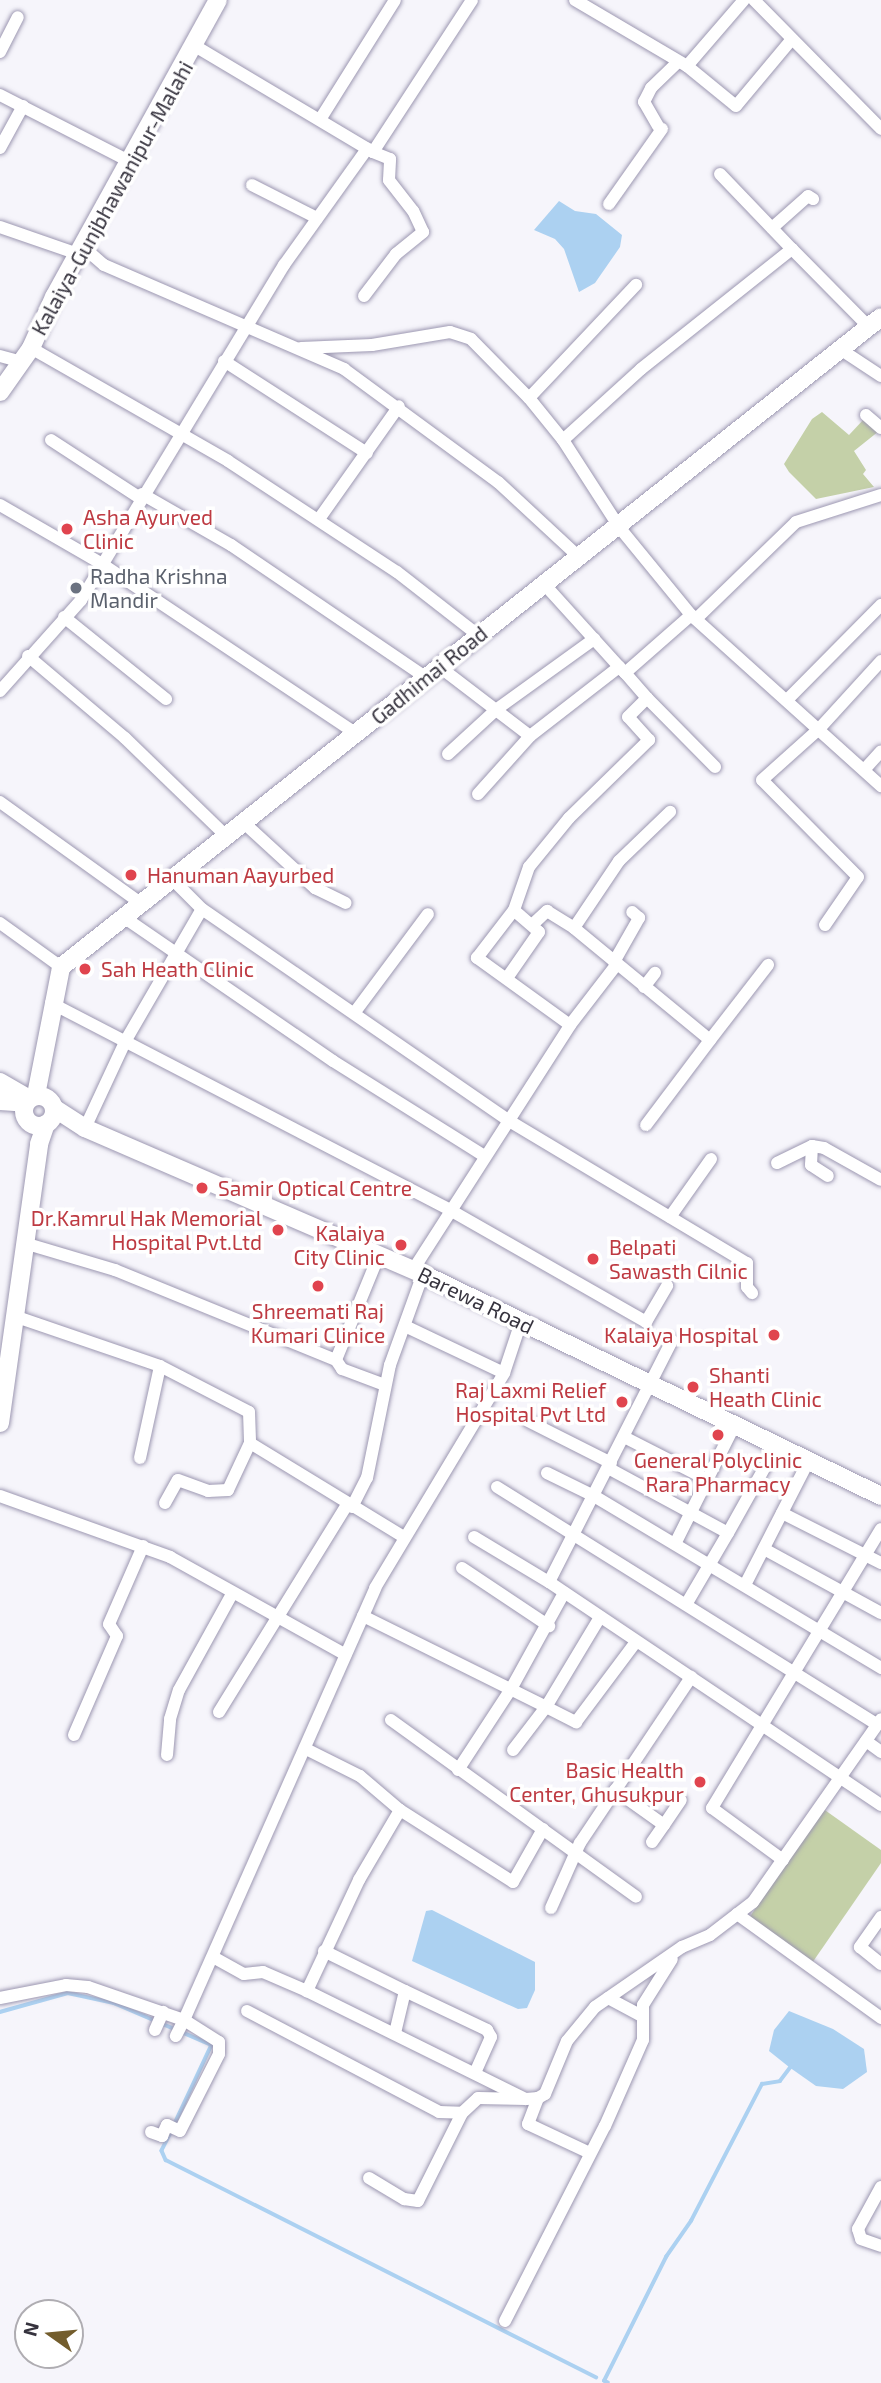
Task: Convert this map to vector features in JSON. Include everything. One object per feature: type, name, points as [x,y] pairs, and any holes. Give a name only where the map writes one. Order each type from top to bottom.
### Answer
[{"type":"street","name":"Kalaiya-Gunjbhawanipur-Malahi","points":[[0,392],[27,355],[80,250],[195,47],[218,0]]},
{"type":"street","points":[[321,118],[394,0]]},
{"type":"street","points":[[0,691],[28,656],[81,600],[180,432],[317,218],[370,150],[472,0]]},
{"type":"street","points":[[575,0],[682,64],[736,106],[792,39]]},
{"type":"street","points":[[609,204],[660,127],[644,102],[650,88],[682,64],[744,0]]},
{"type":"street","points":[[754,0],[881,129]]},
{"type":"street","points":[[0,52],[19,18]]},
{"type":"street","points":[[195,47],[321,118],[334,131],[390,159],[388,180],[413,211],[423,232],[396,254],[364,296]]},
{"type":"street","points":[[0,95],[129,161]]},
{"type":"street","points":[[0,148],[23,106]]},
{"type":"street","points":[[720,174],[792,249],[875,322]]},
{"type":"street","points":[[252,185],[317,218]]},
{"type":"street","points":[[772,228],[808,197],[813,198]]},
{"type":"street","points":[[0,227],[80,250],[104,265],[246,329],[328,359],[399,406],[498,482],[578,556]]},
{"type":"street","points":[[563,440],[641,369],[792,249]]},
{"type":"street","points":[[529,398],[636,285]]},
{"type":"street","name":"Gadhimai Road","points":[[61,967],[139,902],[434,673],[478,635],[619,527],[875,322]]},
{"type":"street","points":[[302,348],[372,345],[450,332],[471,339],[529,398],[563,440],[619,527],[694,617],[881,786]]},
{"type":"street","points":[[841,349],[881,376]]},
{"type":"street","points":[[0,356],[27,355],[180,432],[319,519],[478,635]]},
{"type":"street","points":[[225,361],[367,453]]},
{"type":"street","points":[[319,519],[399,406]]},
{"type":"street","points":[[866,415],[881,428]]},
{"type":"street","points":[[51,440],[141,496],[231,545],[434,673],[497,709],[530,736]]},
{"type":"street","points":[[478,794],[530,736],[694,617],[796,522],[881,495]]},
{"type":"street","points":[[0,505],[102,564],[355,733]]},
{"type":"street","points":[[545,585],[647,698],[715,767]]},
{"type":"street","points":[[787,700],[881,605]]},
{"type":"street","points":[[64,617],[166,699]]},
{"type":"street","points":[[448,754],[497,709],[594,639]]},
{"type":"street","points":[[28,656],[125,738],[226,836]]},
{"type":"street","points":[[825,925],[858,877],[762,780],[819,729],[881,661]]},
{"type":"street","points":[[570,1025],[477,958],[514,910],[529,867],[569,818],[649,740],[628,717],[647,698]]},
{"type":"street","points":[[864,770],[881,751]]},
{"type":"street","points":[[0,802],[139,902]]},
{"type":"street","points":[[574,928],[618,860],[670,812]]},
{"type":"street","points":[[243,822],[315,888],[346,903]]},
{"type":"street","points":[[172,879],[202,909],[355,1012],[506,1119],[747,1264],[747,1287],[752,1293]]},
{"type":"street","points":[[85,1128],[126,1040],[202,909]]},
{"type":"street","points":[[508,978],[539,932],[514,910]]},
{"type":"street","points":[[532,925],[547,911],[574,928],[710,1040]]},
{"type":"street","points":[[219,1712],[367,1478],[385,1385],[407,1327],[418,1272],[450,1210],[506,1119],[615,963],[639,918],[632,912]]},
{"type":"street","points":[[355,1012],[428,914]]},
{"type":"street","points":[[122,916],[175,956],[483,1155]]},
{"type":"street","points":[[0,923],[61,967],[51,1003],[43,1072],[39,1144],[0,1423]]},
{"type":"street","points":[[646,1125],[768,965]]},
{"type":"street","points":[[644,986],[655,973]]},
{"type":"street","points":[[51,1003],[450,1210],[646,1322],[667,1286]]},
{"type":"street","points":[[0,1082],[41,1110]]},
{"type":"street","points":[[4,1101],[41,1110]]},
{"type":"street","name":"Barewa Road","points":[[41,1110],[418,1272],[648,1387],[881,1496]]},
{"type":"street","points":[[812,1146],[811,1165],[828,1176]]},
{"type":"street","points":[[777,1163],[812,1146],[824,1148],[881,1180]]},
{"type":"street","points":[[670,1217],[711,1159]]},
{"type":"street","points":[[24,1243],[114,1270],[336,1360],[342,1368],[385,1385]]},
{"type":"street","points":[[336,1360],[379,1255]]},
{"type":"street","points":[[14,1316],[160,1366],[249,1412],[250,1443],[228,1490],[208,1491],[178,1480],[165,1503]]},
{"type":"street","points":[[180,2028],[363,1616],[404,1537],[505,1373],[521,1322]]},
{"type":"street","points":[[407,1327],[505,1373]]},
{"type":"street","points":[[549,1581],[626,1438],[672,1341]]},
{"type":"street","points":[[140,1458],[160,1366]]},
{"type":"street","points":[[528,1421],[728,1534]]},
{"type":"street","points":[[675,1544],[734,1426]]},
{"type":"street","points":[[626,1438],[708,1480]]},
{"type":"street","points":[[250,1443],[349,1506],[404,1537]]},
{"type":"street","points":[[687,1603],[776,1447]]},
{"type":"street","points":[[745,1585],[807,1462]]},
{"type":"street","points":[[547,1473],[594,1496],[881,1668]]},
{"type":"street","points":[[369,2178],[404,2199],[418,2201],[462,2113],[478,2098],[532,2098],[545,2094],[567,2042],[608,1998],[753,1902],[879,1721],[497,1487]]},
{"type":"street","points":[[0,1496],[143,1546],[346,1656]]},
{"type":"street","points":[[782,1513],[881,1563]]},
{"type":"street","points":[[783,1860],[712,1808],[798,1672],[881,1529]]},
{"type":"street","points":[[474,1537],[549,1581],[635,1643],[691,1677],[881,1805]]},
{"type":"street","points":[[75,1735],[117,1636],[109,1624],[143,1546]]},
{"type":"street","points":[[764,1549],[881,1613]]},
{"type":"street","points":[[462,1568],[549,1626]]},
{"type":"street","points":[[458,1770],[549,1626],[564,1593]]},
{"type":"street","points":[[167,1755],[170,1719],[180,1690],[232,1594]]},
{"type":"street","points":[[363,1616],[576,1722],[635,1643]]},
{"type":"street","points":[[513,1750],[546,1707],[600,1617]]},
{"type":"street","points":[[551,1908],[576,1853],[691,1677]]},
{"type":"street","points":[[391,1720],[636,1897]]},
{"type":"street","points":[[866,1741],[881,1752]]},
{"type":"street","points":[[306,1749],[360,1776],[400,1810],[513,1882],[543,1829]]},
{"type":"street","points":[[615,1790],[664,1825]]},
{"type":"street","points":[[652,1842],[681,1800]]},
{"type":"street","points":[[307,1991],[324,1951],[400,1810]]},
{"type":"street","points":[[737,1914],[881,2018]]},
{"type":"street","points":[[881,1917],[859,1947],[881,1964]]},
{"type":"street","points":[[324,1951],[487,2030],[491,2037],[475,2073]]},
{"type":"street","points":[[505,2321],[590,2153],[643,2040],[643,2006],[675,1955]]},
{"type":"street","points":[[213,1957],[244,1974],[263,1972],[307,1991],[532,2098]]},
{"type":"street","points":[[0,1998],[77,1986],[159,2021],[219,2042],[219,2054],[173,2128],[162,2136],[151,2132]]},
{"type":"street","points":[[395,2033],[405,1992]]},
{"type":"street","points":[[608,1998],[642,2016]]},
{"type":"street","points":[[247,2011],[439,2112],[462,2113]]},
{"type":"street","points":[[532,2098],[528,2124],[590,2153]]},
{"type":"street","points":[[881,2187],[858,2229],[862,2239],[881,2246]]},
{"type":"green space","points":[[822,412],[849,435],[864,419],[879,431],[854,451],[866,470],[863,474],[874,487],[816,499],[789,472],[784,464],[812,419]]},
{"type":"green space","points":[[822,1808],[881,1850],[881,1863],[810,1966],[747,1921]]},
{"type":"water","points":[[559,201],[575,211],[596,214],[622,235],[620,247],[595,283],[579,292],[564,249],[555,239],[534,230]]},
{"type":"water","points":[[432,1910],[535,1962],[535,1990],[527,2008],[518,2009],[412,1961],[426,1911]]},
{"type":"water","points":[[789,2011],[833,2029],[864,2049],[867,2072],[843,2089],[816,2086],[789,2067],[769,2051],[774,2030]]},
{"type":"waterway","points":[[0,2012],[68,1993],[114,2003],[212,2045],[175,2124]]},
{"type":"waterway","points":[[608,2383],[604,2381],[666,2257],[691,2221],[762,2084],[780,2081],[792,2065]]},
{"type":"waterway","points":[[172,2131],[162,2151],[166,2160],[596,2377]]},
{"type":"place","name":"Asha Ayurved Clinic","points":[[67,529]]},
{"type":"place","name":"Radha Krishna Mandir","points":[[76,588]]},
{"type":"place","name":"Hanuman Aayurbed","points":[[131,875]]},
{"type":"place","name":"Sah Heath Clinic","points":[[85,969]]},
{"type":"place","name":"Samir Optical Centre","points":[[202,1188]]},
{"type":"place","name":"Dr.Kamrul Hak Memorial Hospital Pvt.Ltd","points":[[278,1230]]},
{"type":"place","name":"Kalaiya City Clinic","points":[[401,1245]]},
{"type":"place","name":"Belpati Sawasth Cilnic","points":[[593,1259]]},
{"type":"place","name":"Shreemati Raj Kumari Clinice","points":[[318,1286]]},
{"type":"place","name":"Kalaiya Hospital","points":[[774,1335]]},
{"type":"place","name":"Shanti Heath Clinic","points":[[693,1387]]},
{"type":"place","name":"Raj Laxmi Relief Hospital Pvt Ltd","points":[[622,1402]]},
{"type":"place","name":"General Polyclinic Rara Pharmacy","points":[[718,1435]]},
{"type":"place","name":"Basic Health Center, Ghusukpur","points":[[700,1782]]}]
